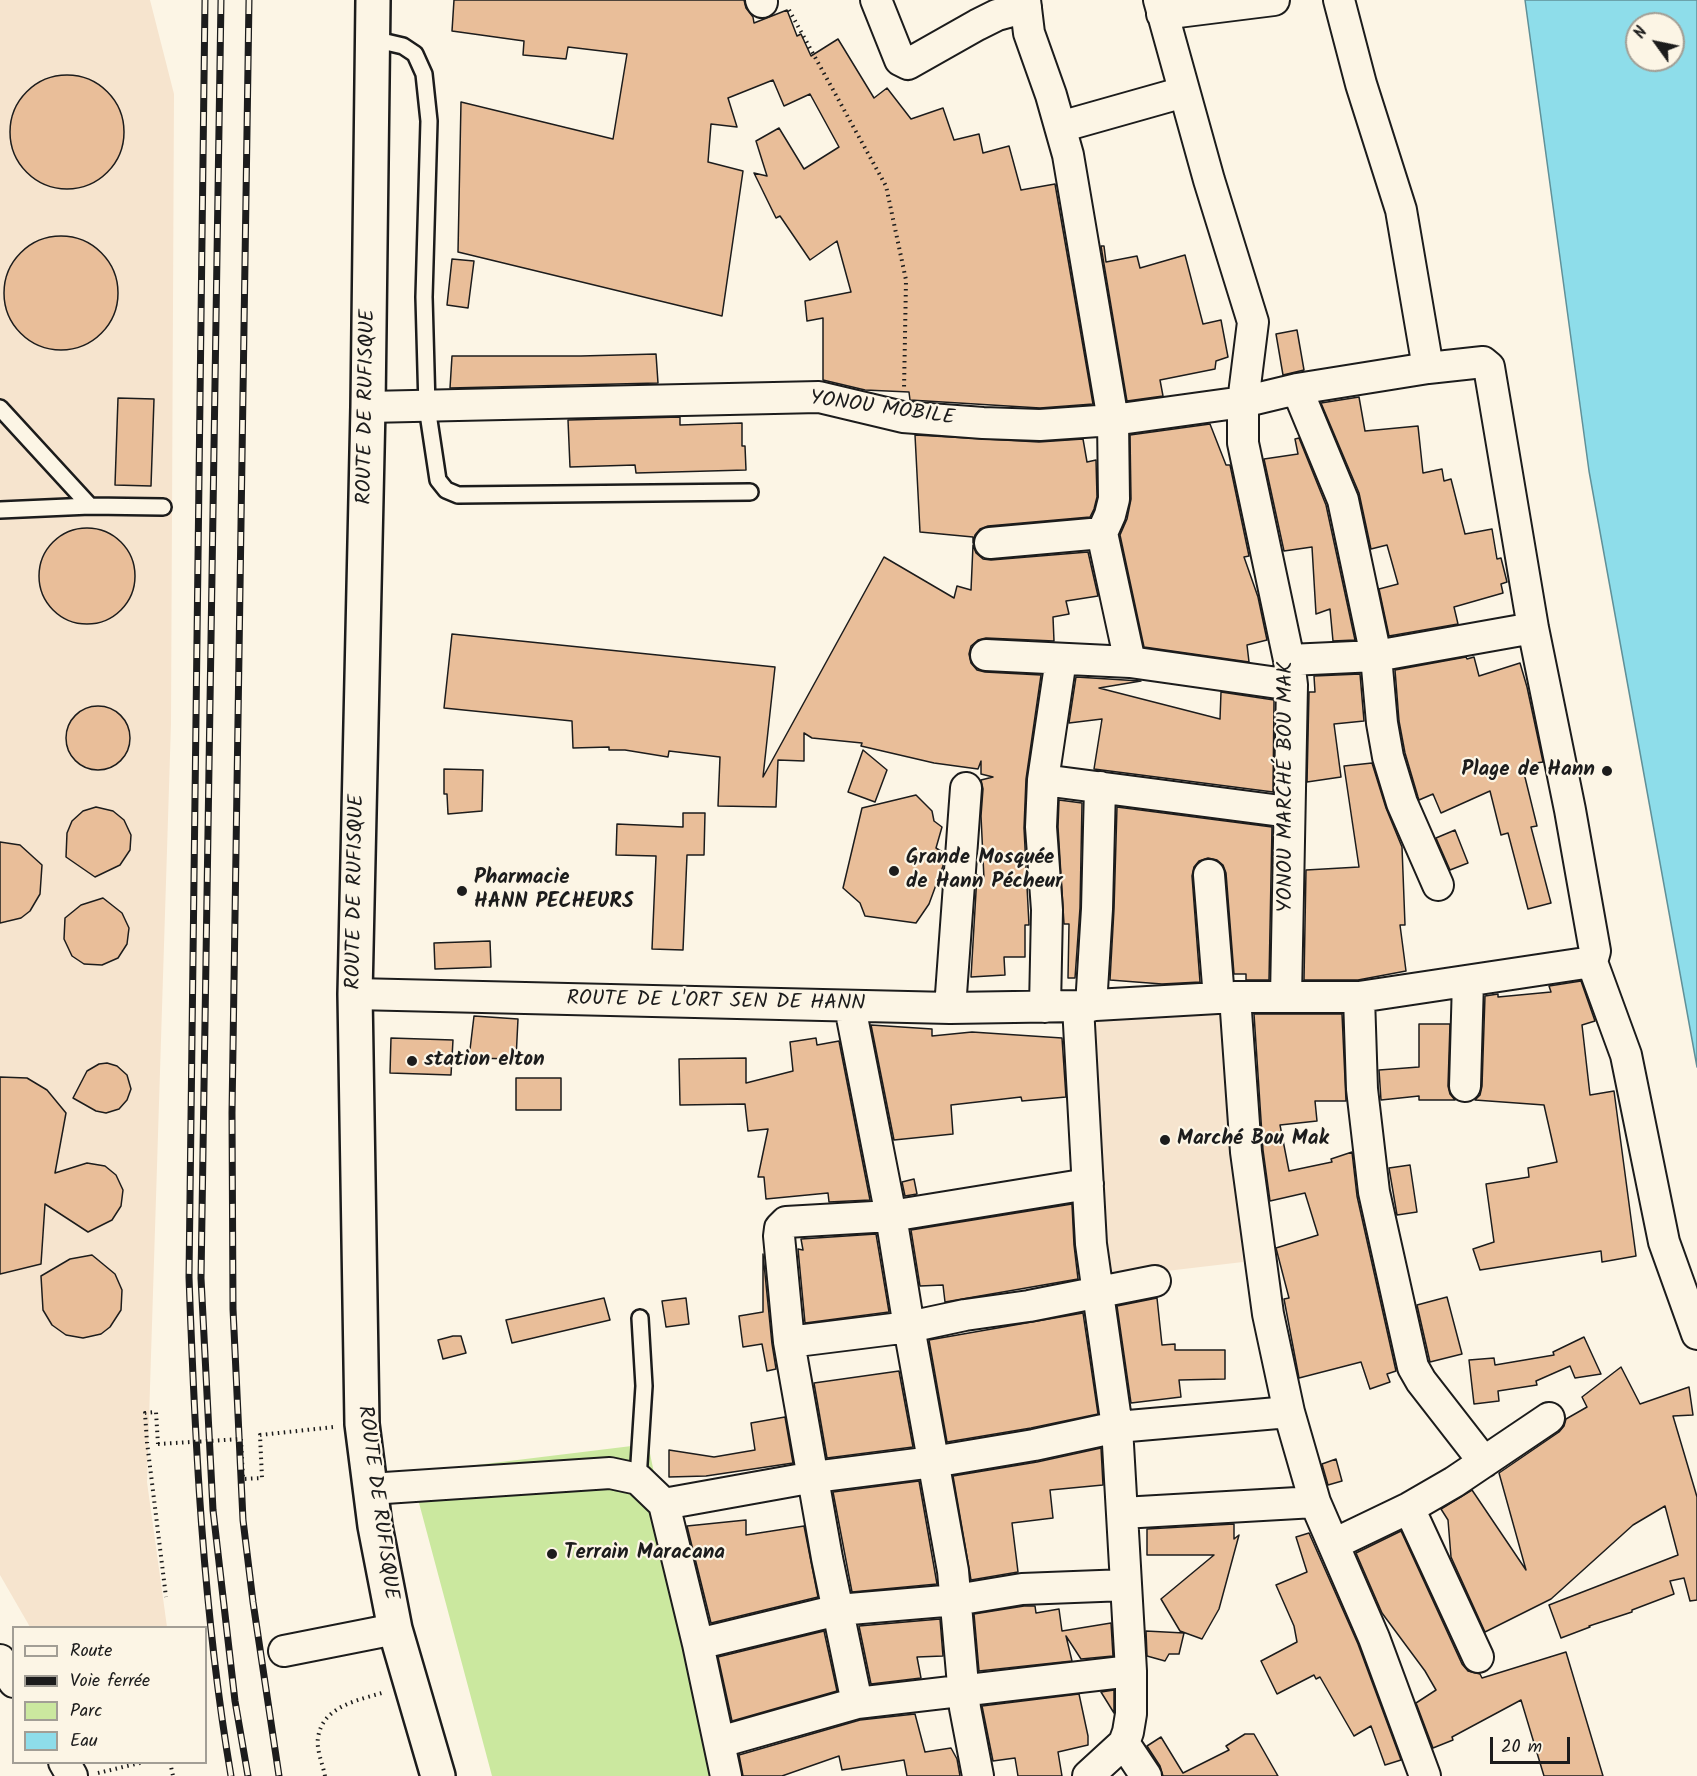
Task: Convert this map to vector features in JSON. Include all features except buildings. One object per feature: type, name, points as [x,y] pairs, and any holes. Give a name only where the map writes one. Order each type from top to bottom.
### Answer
[{"type":"main road","name":"ROUTE DE RUFISQUE","points":[[373,0],[368,407],[354,994],[362,1424],[370,1489],[395,1629],[438,1776]]},
{"type":"street","points":[[876,0],[900,60],[908,64],[977,25],[1025,4],[1034,50],[1051,95],[1073,180],[1113,420],[1114,499],[1102,532],[1130,662]]},
{"type":"street","points":[[1160,7],[1274,0]]},
{"type":"street","points":[[1339,0],[1361,84],[1401,210],[1428,368]]},
{"type":"street","name":"YONOU MARCHÉ BOU MAK","points":[[1160,7],[1253,322],[1243,402],[1243,443],[1291,672],[1286,997]]},
{"type":"street","points":[[1060,126],[1184,92]]},
{"type":"street","name":"YONOU MOBILE","points":[[368,407],[819,397],[903,417],[1040,425],[1113,420],[1243,402],[1297,389],[1428,368],[1483,362],[1489,367],[1533,628],[1570,810],[1595,951],[1592,962],[1626,1055],[1664,1242],[1697,1334]]},
{"type":"street","points":[[1297,389],[1343,500],[1376,656],[1382,723],[1388,757],[1402,803],[1438,885]]},
{"type":"street","points":[[990,543],[1102,532]]},
{"type":"street","points":[[986,655],[1291,672],[1533,628]]},
{"type":"street","points":[[1045,1007],[1047,910],[1041,827],[1043,780],[1061,659]]},
{"type":"street","points":[[1043,780],[1289,812]]},
{"type":"street","points":[[1089,1776],[1124,1743],[1131,1714],[1131,1671],[1117,1427],[1091,1244],[1088,1184],[1085,1006],[1097,909],[1100,787]]},
{"type":"street","points":[[950,1008],[966,788]]},
{"type":"street","points":[[1209,874],[1268,1314],[1289,1412],[1315,1502],[1374,1638],[1418,1773]]},
{"type":"street","name":"ROUTE DE L'ORT SEN DE HANN","points":[[354,994],[850,1007],[1085,1006],[1227,998],[1359,997],[1592,962]]},
{"type":"street","points":[[1465,1086],[1468,981]]},
{"type":"street","points":[[1359,997],[1362,1089],[1374,1192],[1413,1367],[1421,1381],[1484,1462]]},
{"type":"street","points":[[850,1007],[891,1216],[953,1571],[965,1708],[978,1776]]},
{"type":"street","points":[[857,1702],[827,1558],[789,1342],[780,1228],[786,1222],[891,1216],[1088,1184]]},
{"type":"street","points":[[789,1342],[909,1327],[1155,1281]]},
{"type":"street","points":[[664,1504],[814,1477],[933,1462],[1034,1445],[1117,1427],[1289,1412]]},
{"type":"street","points":[[1334,1544],[1409,1508],[1484,1462],[1549,1418]]},
{"type":"street","points":[[370,1489],[610,1473],[638,1479],[664,1504],[698,1644],[726,1776]]},
{"type":"street","points":[[1122,1513],[1315,1502]]},
{"type":"street","points":[[1409,1508],[1478,1657]]},
{"type":"street","points":[[698,1644],[838,1610],[956,1600],[1022,1589],[1126,1585]]},
{"type":"street","points":[[284,1651],[395,1629]]},
{"type":"street","points":[[0,1660],[12,1679]]},
{"type":"street","points":[[720,1742],[857,1702],[1131,1671]]},
{"type":"street","points":[[1124,1743],[1146,1776]]},
{"type":"street","points":[[67,1764],[84,1775]]},
{"type":"lane","points":[[373,39],[403,46],[415,54],[424,74],[429,121],[424,297],[427,407],[438,480],[446,490],[458,495],[750,492]]},
{"type":"lane","points":[[0,408],[90,506]]},
{"type":"lane","points":[[0,510],[90,506],[163,507]]},
{"type":"lane","points":[[638,1479],[644,1386],[640,1318]]},
{"type":"path","points":[[761,1],[789,10],[885,186],[906,280],[903,417]]},
{"type":"path","points":[[166,1597],[145,1413],[156,1412],[158,1444],[241,1439],[243,1479],[262,1478],[260,1435],[362,1424]]},
{"type":"path","points":[[325,1776],[317,1739],[325,1720],[338,1708],[411,1683]]},
{"type":"path","points":[[84,1775],[135,1764]]},
{"type":"shaded area","points":[[0,0],[150,0],[174,94],[171,724],[147,1482],[167,1626],[29,1626],[0,1575]]},
{"type":"shaded area","name":"Marché Bou Mak","points":[[1223,1008],[1243,1262],[1107,1278],[1088,1019]]},
{"type":"green space","name":"Terrain Maracana","points":[[648,1444],[688,1636],[723,1776],[492,1776],[411,1473]]},
{"type":"water","points":[[1525,0],[1697,0],[1697,1067],[1589,471]]},
{"type":"railway","points":[[205,0],[189,1277],[194,1402],[207,1589],[213,1652],[231,1776]]},
{"type":"railway","points":[[221,0],[201,1278],[213,1510],[235,1701],[248,1776]]},
{"type":"railway","points":[[249,0],[232,1112],[233,1309],[243,1520],[279,1776]]},
{"type":"place","name":"Plage de Hann","points":[[1607,771]]},
{"type":"place","name":"Grande Mosquée de Hann Pécheur","points":[[894,871]]},
{"type":"place","name":"Pharmacie HANN PECHEURS","points":[[462,891]]},
{"type":"place","name":"station elton","points":[[412,1061]]},
{"type":"place","name":"Marché Bou Mak","points":[[1165,1140]]},
{"type":"place","name":"Terrain Maracana","points":[[552,1554]]}]
